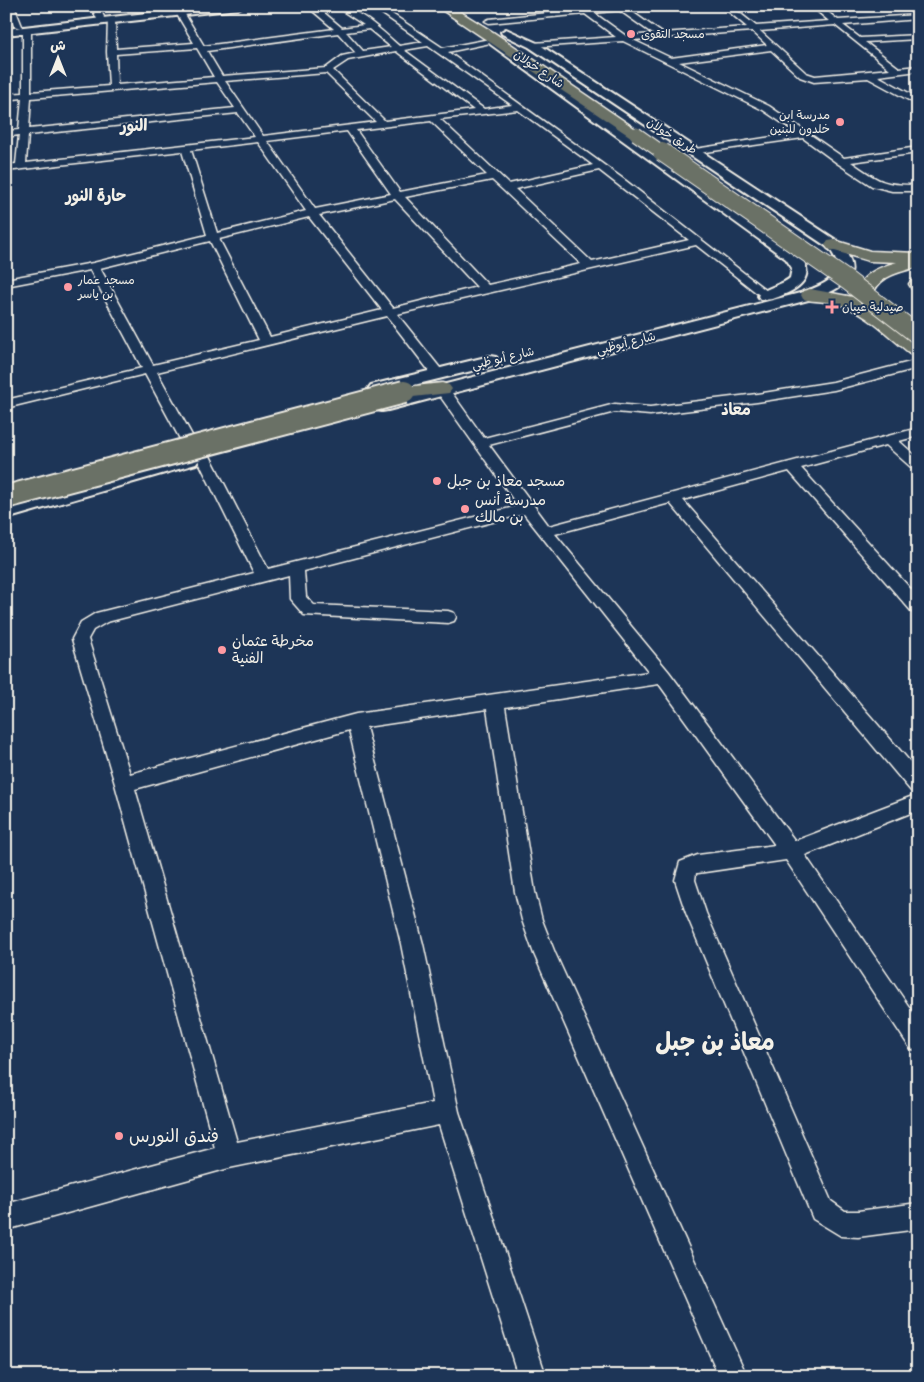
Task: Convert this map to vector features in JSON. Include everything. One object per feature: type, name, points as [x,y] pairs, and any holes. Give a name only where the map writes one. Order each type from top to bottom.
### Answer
[{"type":"main road","points":[[6,32],[23,28],[201,6]]},
{"type":"main road","points":[[178,10],[238,6]]},
{"type":"main road","name":"شارع خولان","points":[[442,6],[490,32],[642,133]]},
{"type":"main road","name":"شارع خولان","points":[[465,6],[490,32],[506,32],[642,133]]},
{"type":"main road","points":[[6,27],[23,28]]},
{"type":"main road","name":"طريق خولان","points":[[490,32],[497,46],[796,260]]},
{"type":"main road","name":"طريق خولان","points":[[506,32],[533,44],[834,245]]},
{"type":"main road","name":"طريق خولان","points":[[642,133],[863,278],[918,319]]},
{"type":"main road","name":"طريق خولان","points":[[642,133],[848,281],[915,342]]},
{"type":"main road","points":[[774,243],[817,234]]},
{"type":"main road","points":[[834,245],[870,256],[918,256]]},
{"type":"main road","points":[[749,306],[810,295],[829,288],[841,279],[846,268],[844,256],[834,245]]},
{"type":"main road","name":"شارع أبو ظبي","points":[[6,488],[188,439],[440,381],[749,306],[766,295],[785,289],[797,281],[800,270],[796,260]]},
{"type":"main road","points":[[869,312],[862,298],[867,284],[883,272],[918,261]]},
{"type":"main road","name":"طريق خولان","points":[[810,295],[830,297],[849,302],[869,312],[915,342]]},
{"type":"main road","points":[[6,497],[440,381]]},
{"type":"main road","points":[[6,512],[203,456],[440,381]]},
{"type":"main road","points":[[51,476],[41,482],[37,490],[48,497],[61,496]]},
{"type":"street","points":[[10,6],[23,28],[27,96],[21,166]]},
{"type":"street","points":[[95,6],[106,19],[111,52],[113,88]]},
{"type":"street","points":[[311,6],[340,30],[361,54]]},
{"type":"street","points":[[339,6],[371,26],[397,48],[483,112]]},
{"type":"street","points":[[375,6],[442,51],[519,107],[698,241],[766,295]]},
{"type":"street","points":[[552,6],[560,13]]},
{"type":"street","points":[[442,51],[490,32],[560,13],[639,6]]},
{"type":"street","points":[[726,6],[754,29],[803,75],[814,79],[869,75],[918,68]]},
{"type":"street","points":[[815,6],[897,71]]},
{"type":"street","points":[[619,7],[661,36]]},
{"type":"street","points":[[178,10],[220,80],[312,214],[390,311],[440,381],[480,443],[545,532],[663,677],[791,851],[918,1040]]},
{"type":"street","points":[[585,10],[625,39],[766,108],[840,161],[876,184],[892,188],[918,188]]},
{"type":"street","points":[[895,10],[918,26]]},
{"type":"street","points":[[533,44],[918,17]]},
{"type":"street","points":[[111,52],[200,47],[371,26]]},
{"type":"street","points":[[859,40],[918,37]]},
{"type":"street","points":[[6,97],[328,70],[345,58],[430,43]]},
{"type":"street","points":[[671,61],[772,47]]},
{"type":"street","points":[[328,70],[382,124]]},
{"type":"street","points":[[869,75],[918,102]]},
{"type":"street","points":[[6,168],[434,119],[519,107]]},
{"type":"street","points":[[6,134],[240,110]]},
{"type":"street","points":[[434,119],[589,265]]},
{"type":"street","points":[[350,128],[398,196],[485,289]]},
{"type":"street","points":[[695,152],[805,136]]},
{"type":"street","points":[[186,148],[213,237],[266,341]]},
{"type":"street","points":[[840,161],[918,150]]},
{"type":"street","points":[[507,188],[598,167]]},
{"type":"street","points":[[6,283],[94,266],[312,214],[495,176]]},
{"type":"street","points":[[7,403],[390,311],[698,241]]},
{"type":"street","points":[[94,266],[188,439]]},
{"type":"street","points":[[480,443],[615,408],[650,411],[757,398],[834,386],[918,364]]},
{"type":"street","points":[[545,532],[918,432]]},
{"type":"street","points":[[889,440],[918,466]]},
{"type":"street","points":[[203,456],[264,576]]},
{"type":"street","points":[[792,466],[918,608]]},
{"type":"street","points":[[673,497],[918,785]]},
{"type":"street","points":[[229,1156],[124,784],[80,639],[87,626],[102,617],[528,508]]},
{"type":"street","points":[[296,568],[298,599],[310,611],[448,617]]},
{"type":"street","points":[[124,784],[356,721],[663,677]]},
{"type":"street","points":[[495,702],[525,892],[532,920],[545,954],[733,1376]]},
{"type":"street","points":[[356,721],[412,944],[447,1112],[532,1376]]},
{"type":"street","points":[[918,802],[791,851],[698,864],[686,868],[685,880],[696,913],[822,1210],[841,1223],[858,1224],[918,1216]]},
{"type":"street","points":[[6,1216],[229,1156],[447,1112]]},
{"type":"place","name":"مسجد التقوى","points":[[631,34]]},
{"type":"place","name":"مدرسة ابن خلدون للبنين","points":[[840,122]]},
{"type":"place","name":"مسجد عمار بن ياسر","points":[[68,287]]},
{"type":"place","name":"صيدلية عيبان","points":[[832,307]]},
{"type":"place","name":"مسجد معاذ بن جبل","points":[[437,481]]},
{"type":"place","name":"مدرسة أنس بن مالك","points":[[465,509]]},
{"type":"place","name":"مخرطة عثمان الفنية","points":[[222,650]]},
{"type":"place","name":"فندق النورس","points":[[119,1136]]},
{"type":"district","name":"النور","points":[[134,125]]},
{"type":"district","name":"حارة النور","points":[[96,195]]},
{"type":"district","name":"معاذ","points":[[736,409]]},
{"type":"district","name":"معاذ بن جبل","points":[[715,1042]]}]
